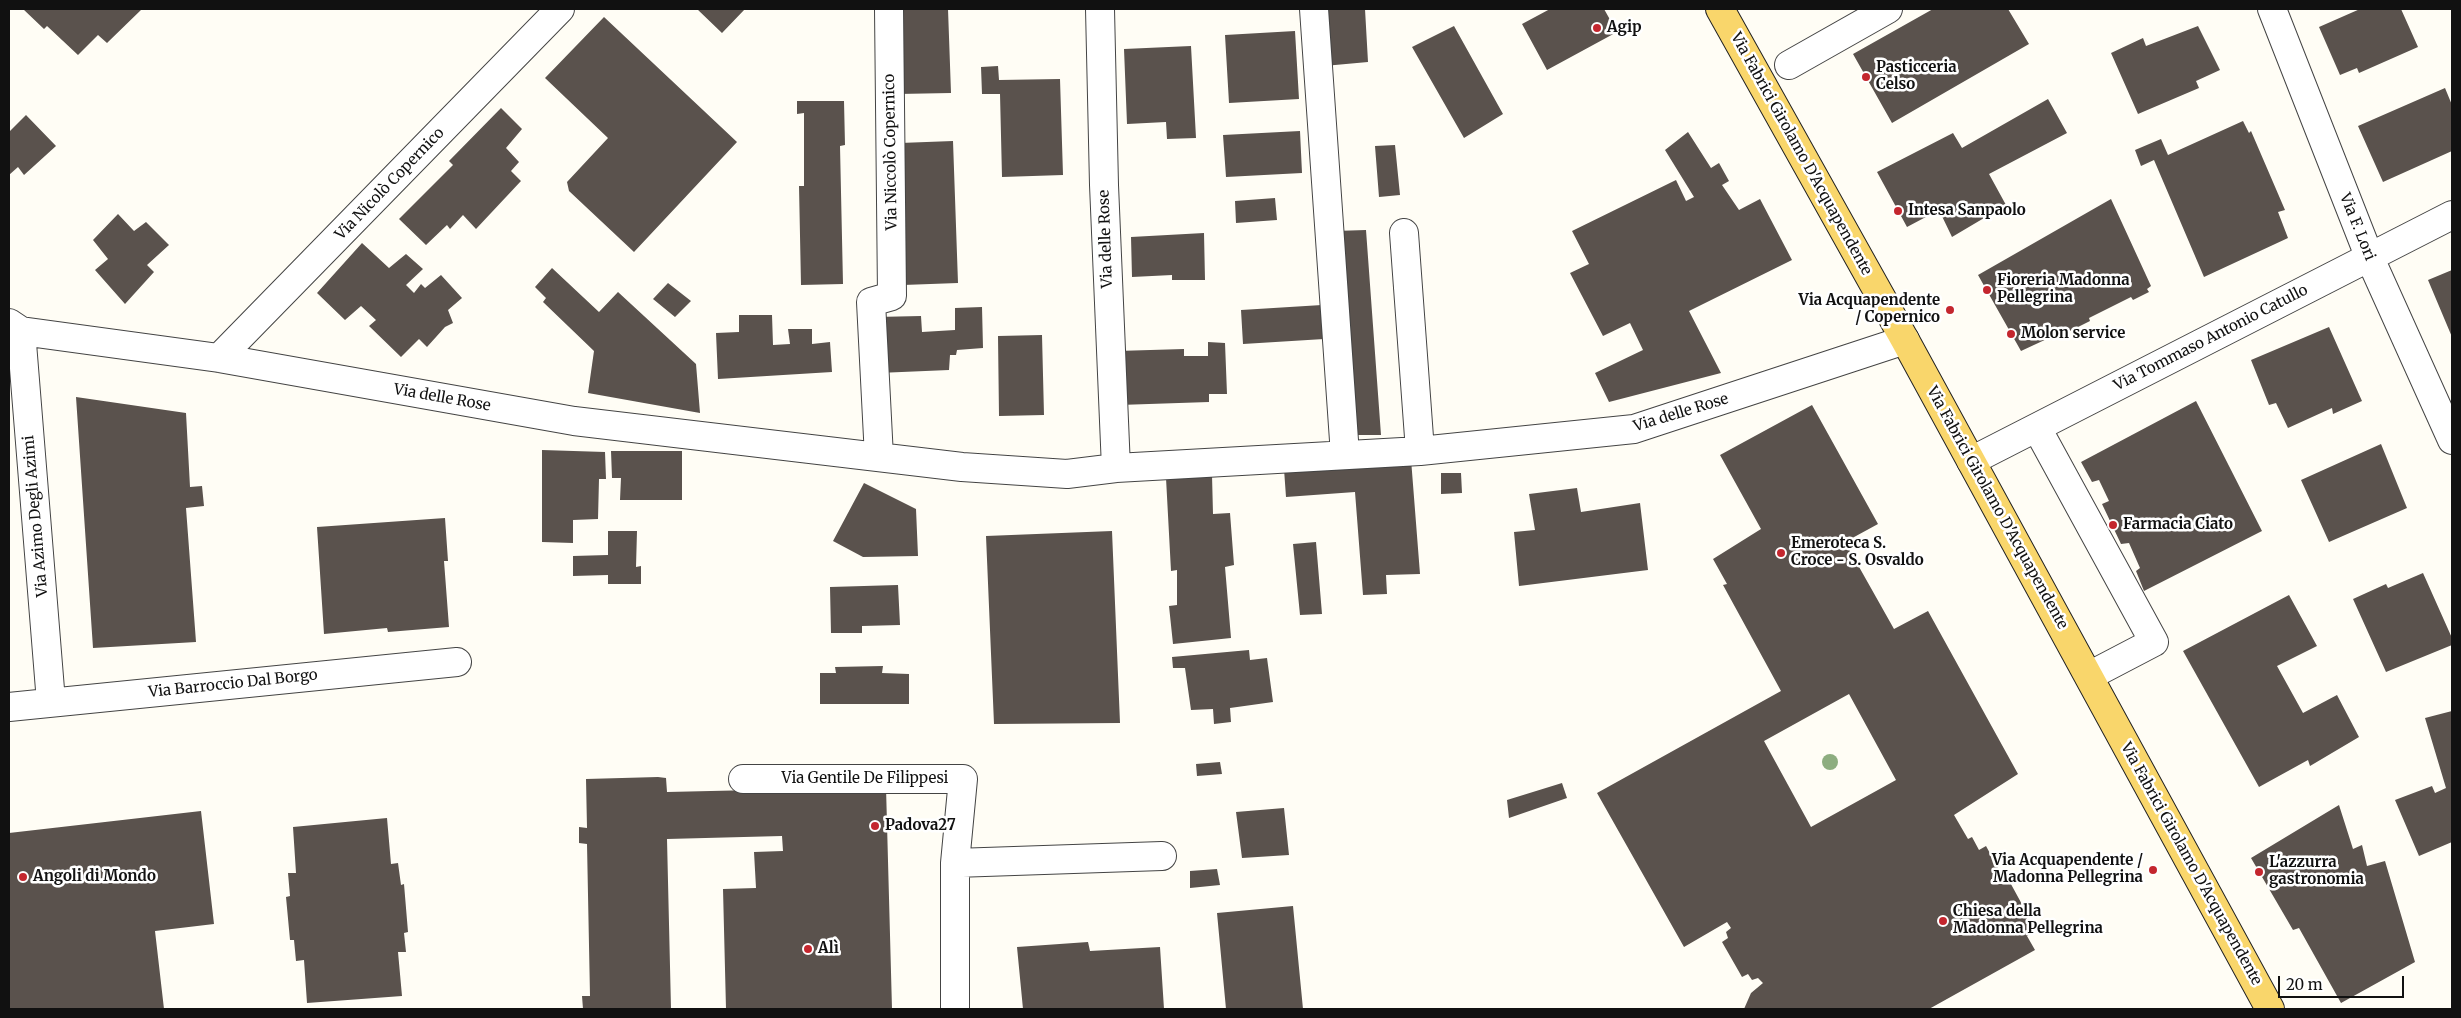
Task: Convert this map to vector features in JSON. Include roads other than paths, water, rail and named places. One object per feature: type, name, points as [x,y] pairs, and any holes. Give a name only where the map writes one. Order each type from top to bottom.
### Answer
[{"type":"main road","name":"Via Fabrici Girolamo D'Acquapendente","points":[[1720,9],[1905,340],[2270,1009]]},
{"type":"street","name":"Via Nicolò Copernico","points":[[219,358],[560,9]]},
{"type":"street","name":"Via Niccolò Copernico","points":[[879,457],[871,302],[892,296],[889,9]]},
{"type":"street","name":"Via delle Rose","points":[[1100,9],[1104,185],[1116,468]]},
{"type":"street","points":[[1314,9],[1345,455]]},
{"type":"street","points":[[1790,65],[1888,9]]},
{"type":"street","name":"Via F. Lori","points":[[2272,9],[2369,256],[2452,440]]},
{"type":"street","name":"Via Tommaso Antonio Catullo","points":[[1971,461],[2369,256],[2452,216]]},
{"type":"street","points":[[1404,233],[1420,452]]},
{"type":"street","name":"Via delle Rose","points":[[15,327],[219,358],[574,421],[962,467],[1067,474],[1116,468],[1420,452],[1634,429],[1905,340]]},
{"type":"street","name":"Via Azimo Degli Azimi","points":[[15,327],[51,702]]},
{"type":"street","points":[[2037,428],[2154,642],[2089,676]]},
{"type":"street","name":"Via Barroccio Dal Borgo","points":[[9,708],[51,702],[457,662]]},
{"type":"street","name":"Via Gentile De Filippesi","points":[[744,779],[963,779],[955,862],[955,1009]]},
{"type":"street","points":[[955,862],[1162,856]]},
{"type":"place","name":"Agip","points":[[1597,28]]},
{"type":"place","name":"Pasticceria Celso","points":[[1866,77]]},
{"type":"place","name":"Intesa Sanpaolo","points":[[1898,211]]},
{"type":"place","name":"Fioreria Madonna Pellegrina","points":[[1987,290]]},
{"type":"place","name":"Via Acquapendente / Copernico","points":[[1950,310]]},
{"type":"place","name":"Molon service","points":[[2011,334]]},
{"type":"place","name":"Farmacia Ciato","points":[[2113,525]]},
{"type":"place","name":"Emeroteca S. Croce - S. Osvaldo","points":[[1781,553]]},
{"type":"place","name":"Padova27","points":[[875,826]]},
{"type":"place","name":"Via Acquapendente / Madonna Pellegrina","points":[[2153,870]]},
{"type":"place","name":"L'azzurra gastronomia","points":[[2259,872]]},
{"type":"place","name":"Angoli di Mondo","points":[[23,877]]},
{"type":"place","name":"Chiesa della Madonna Pellegrina","points":[[1943,921]]},
{"type":"place","name":"Alì","points":[[808,949]]}]
